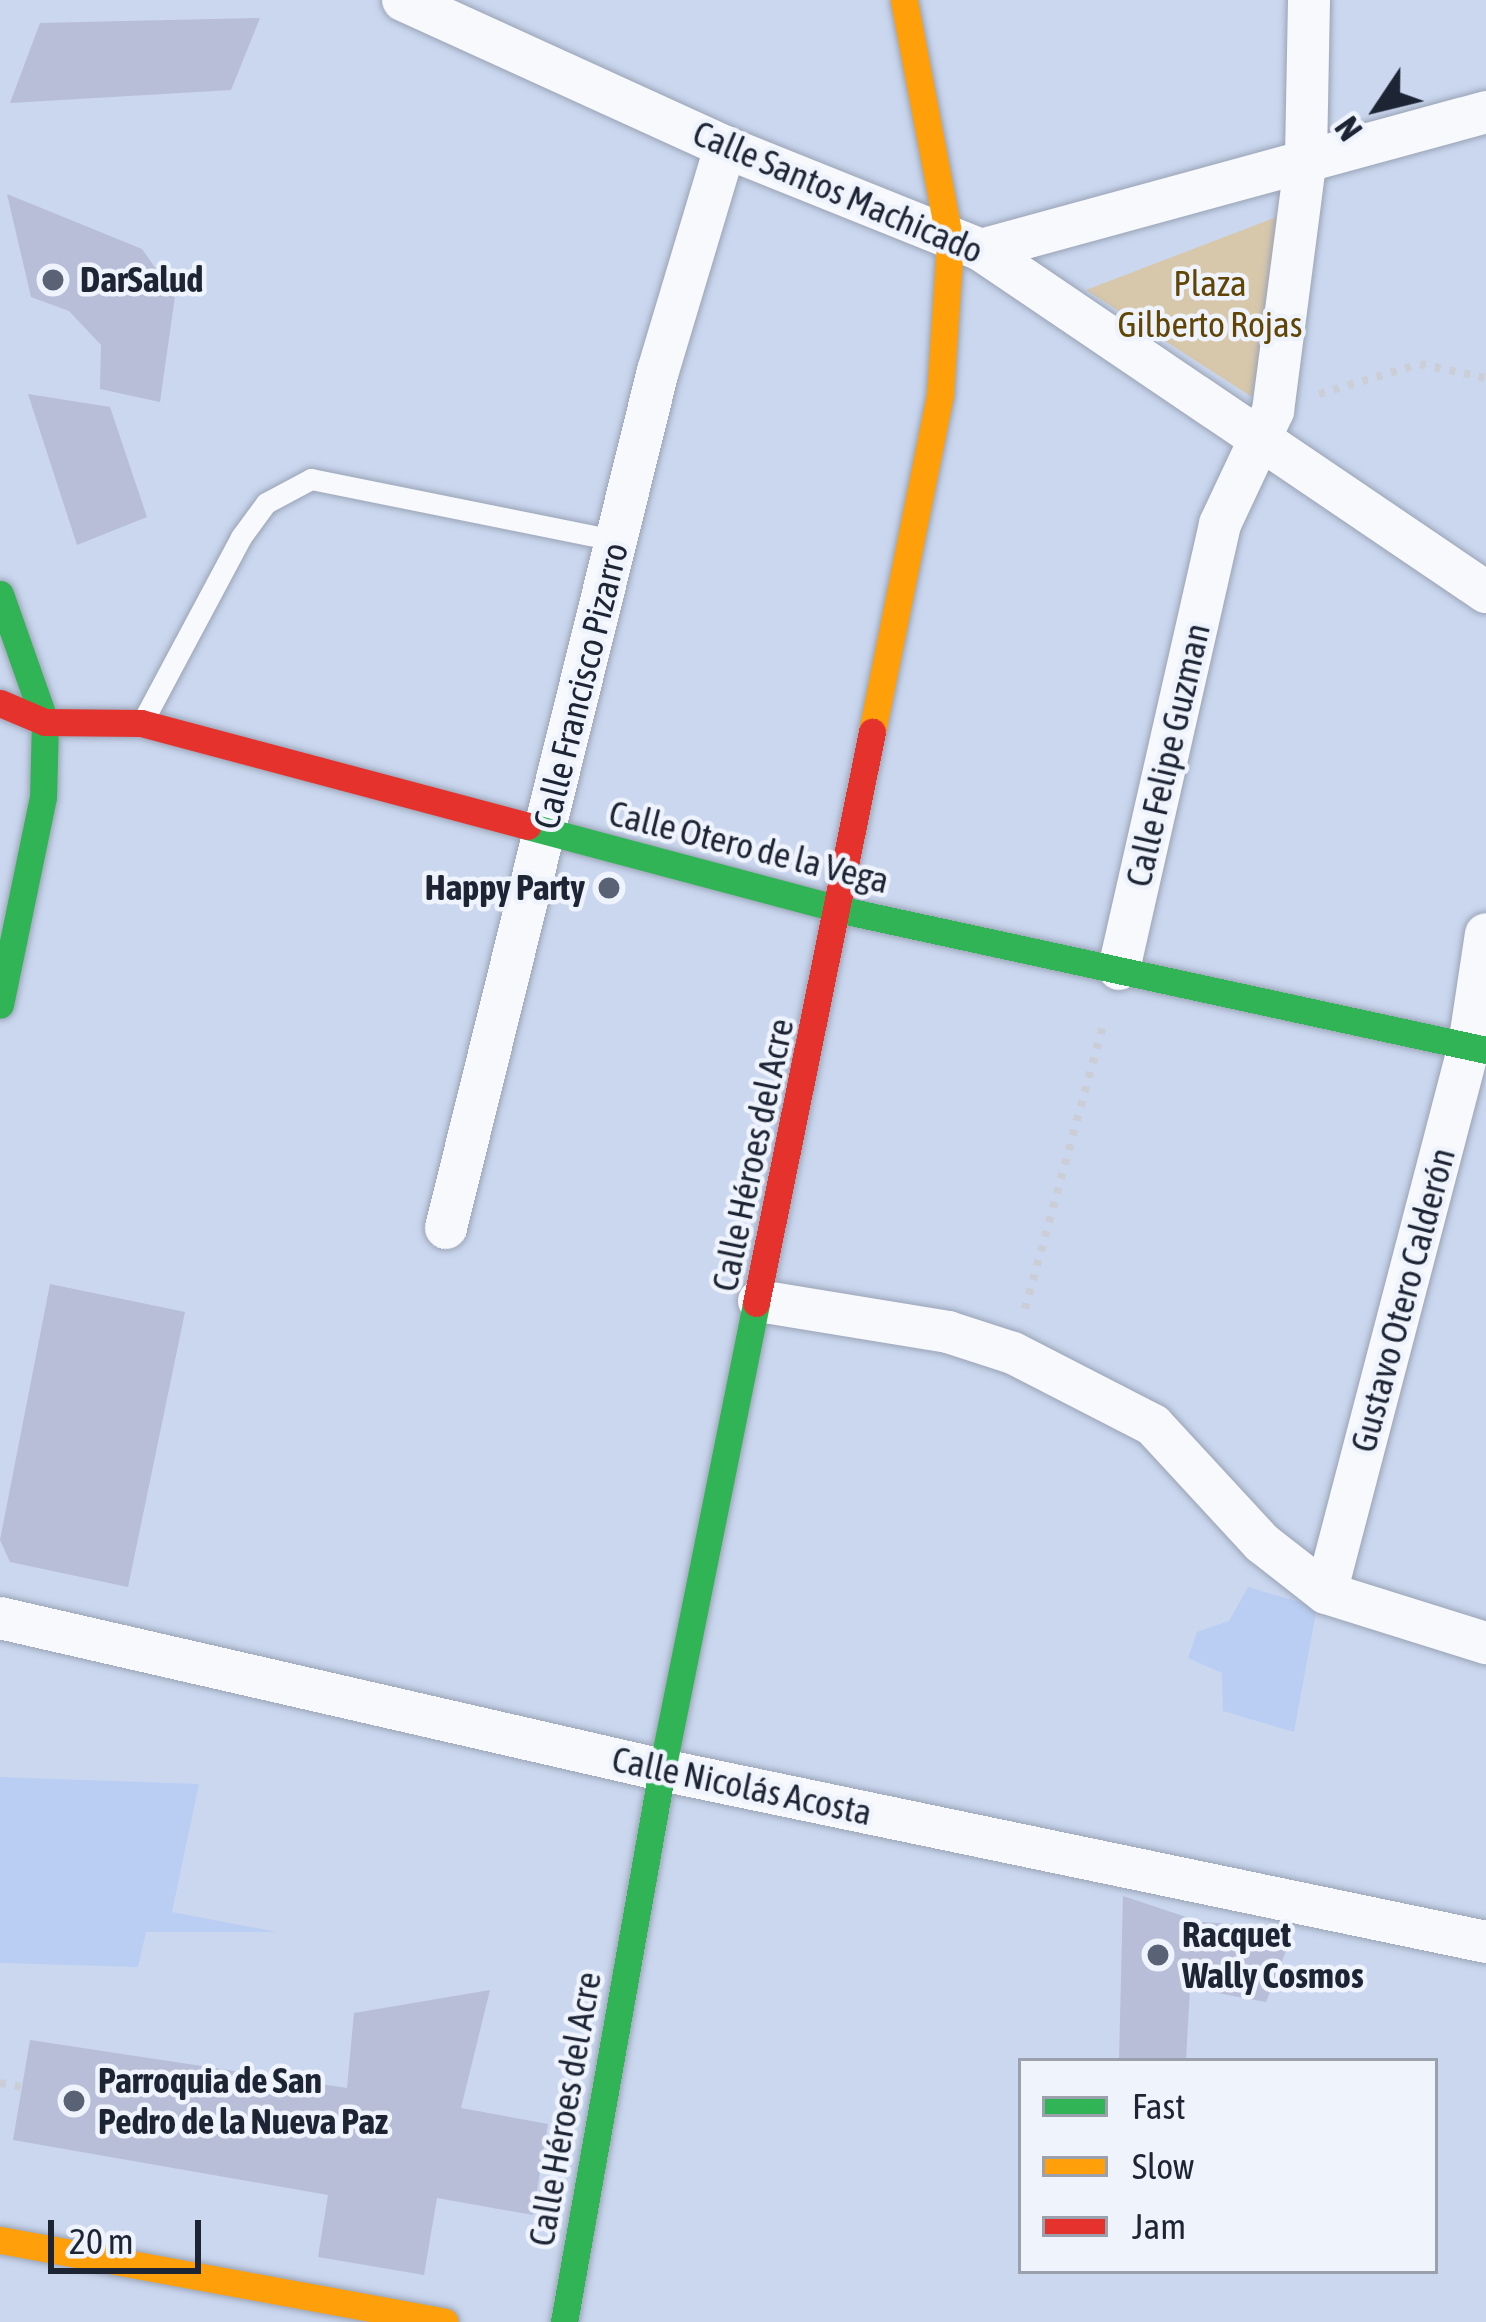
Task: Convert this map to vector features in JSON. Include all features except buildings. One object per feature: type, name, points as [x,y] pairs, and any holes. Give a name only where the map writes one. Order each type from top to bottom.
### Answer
[{"type":"main road","name":"Calle Héroes del Acre","points":[[564,2322],[662,1770],[842,910],[965,246],[904,0]]},
{"type":"main road","points":[[0,594],[45,722],[43,797],[0,1005]]},
{"type":"main road","name":"Calle Otero de la Vega","points":[[0,704],[45,722],[141,723],[842,910],[1478,1048]]},
{"type":"main road","points":[[0,2240],[445,2322]]},
{"type":"street","name":"Calle Santos Machicado","points":[[403,0],[725,147],[965,246],[1270,424],[1486,592]]},
{"type":"street","name":"Calle Felipe Guzman","points":[[1119,970],[1220,524],[1270,424],[1306,157],[1309,0]]},
{"type":"street","points":[[965,246],[1486,112]]},
{"type":"street","name":"Calle Francisco Pizarro","points":[[446,1228],[658,371],[725,147]]},
{"type":"street","name":"Gustavo Otero Calderón","points":[[1326,1593],[1478,1048],[1486,934]]},
{"type":"street","points":[[759,1301],[948,1332],[1012,1353],[1153,1425],[1262,1543],[1326,1593],[1486,1643]]},
{"type":"street","name":"Calle Nicolás Acosta","points":[[0,1618],[662,1770],[1486,1942]]},
{"type":"lane","points":[[141,723],[241,537],[266,503],[311,478],[619,541]]},
{"type":"path","points":[[1270,424],[1420,364],[1486,378]]},
{"type":"path","points":[[1012,1353],[1119,970]]},
{"type":"path","points":[[0,2084],[22,2087]]},
{"type":"shaded area","points":[[1248,1587],[1317,1607],[1294,1732],[1223,1711],[1222,1673],[1188,1658],[1197,1632],[1229,1621]]},
{"type":"shaded area","points":[[0,1777],[199,1784],[172,1912],[277,1932],[146,1932],[138,1967],[0,1963]]},
{"type":"green space","name":"Plaza Gilberto Rojas","points":[[1287,213],[1252,397],[1086,290]]},
{"type":"traffic: fast","points":[[0,594],[45,722],[43,797],[0,1005]]},
{"type":"traffic: fast","points":[[527,826],[842,910],[1486,1050]]},
{"type":"traffic: fast","points":[[564,2322],[662,1770],[756,1303]]},
{"type":"traffic: slow","points":[[872,732],[940,394],[950,242],[904,0]]},
{"type":"traffic: slow","points":[[0,2240],[445,2322]]},
{"type":"traffic: jam","points":[[0,703],[45,722],[141,723],[527,826]]},
{"type":"traffic: jam","points":[[756,1303],[872,732]]},
{"type":"place","name":"DarSalud","points":[[53,280]]},
{"type":"place","name":"Happy Party","points":[[609,888]]},
{"type":"place","name":"Racquet Wally Cosmos","points":[[1158,1955]]},
{"type":"place","name":"Parroquia de San Pedro de la Nueva Paz","points":[[74,2101]]}]
